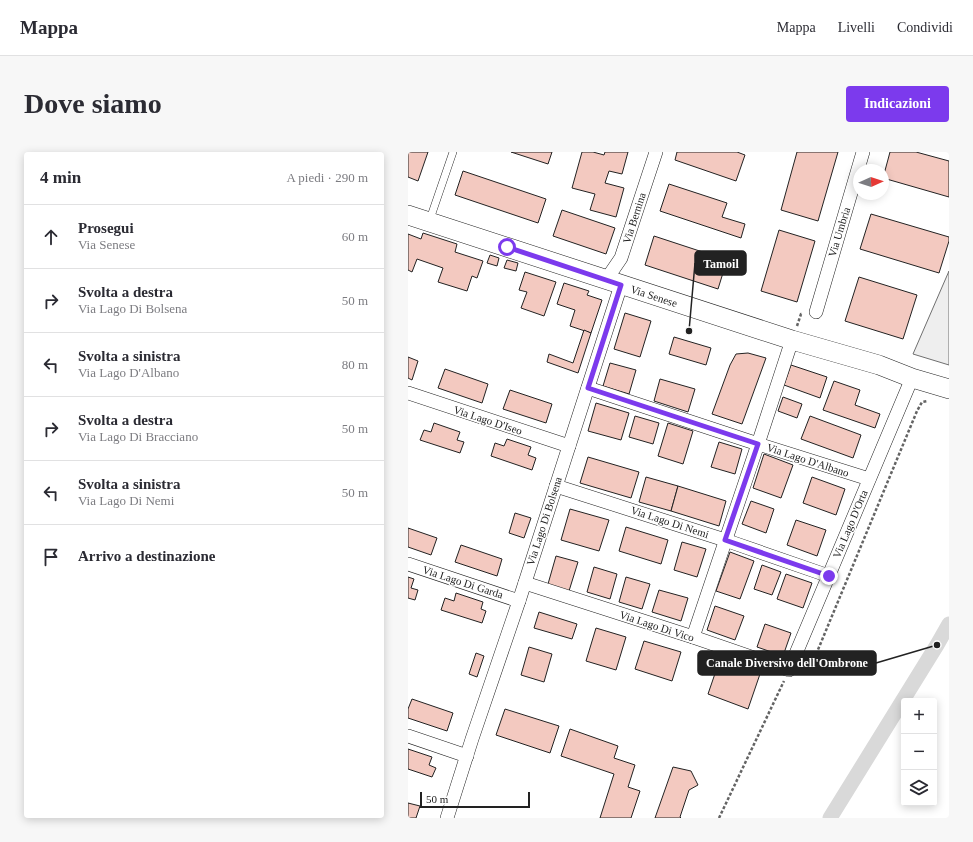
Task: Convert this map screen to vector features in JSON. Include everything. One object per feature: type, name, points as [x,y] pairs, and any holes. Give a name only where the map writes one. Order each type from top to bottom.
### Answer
[{"type":"main road","name":"Via Senese","points":[[408,215],[792,340],[879,365],[949,390]]},
{"type":"main road","name":"Via Senese","points":[[879,365],[914,370],[949,378]]},
{"type":"street","name":"Via Bernina","points":[[614,283],[656,152]]},
{"type":"street","name":"Via Umbria","points":[[816,312],[863,152]]},
{"type":"street","name":"Via Lago Di Bolsena","points":[[447,818],[588,388],[614,283]]},
{"type":"street","points":[[693,637],[792,340]]},
{"type":"street","name":"Via Lago D'Orta","points":[[789,670],[912,378]]},
{"type":"street","name":"Via Lago D'Albano","points":[[588,388],[869,479]]},
{"type":"street","name":"Via Lago D'Iseo","points":[[408,393],[569,446]]},
{"type":"street","name":"Via Lago Di Nemi","points":[[556,486],[725,540],[829,576]]},
{"type":"street","name":"Via Lago Di Garda","points":[[408,564],[519,601]]},
{"type":"street","name":"Via Lago Di Vico","points":[[524,583],[693,637],[789,670]]},
{"type":"street","points":[[408,736],[467,756]]},
{"type":"lane","points":[[429,222],[453,152]]},
{"type":"path","points":[[792,340],[800,314],[816,312]]},
{"type":"path","points":[[719,818],[789,670],[803,672],[810,669],[922,402]]},
{"type":"shaded area","points":[[949,271],[949,365],[913,354]]},
{"type":"building","points":[[408,152],[428,152],[418,181],[408,177]]},
{"type":"building","points":[[511,152],[552,152],[548,164]]},
{"type":"building","points":[[582,152],[593,152],[604,155],[605,152],[628,152],[622,174],[609,171],[605,183],[624,188],[616,217],[590,210],[595,194],[572,188]]},
{"type":"building","points":[[677,152],[737,152],[745,155],[736,181],[675,160]]},
{"type":"building","points":[[797,152],[838,152],[818,221],[781,210]]},
{"type":"building","points":[[890,152],[916,152],[949,161],[949,197],[889,180],[889,164],[887,164]]},
{"type":"building","points":[[463,171],[546,199],[538,223],[455,195]]},
{"type":"building","points":[[669,184],[727,203],[722,217],[745,224],[741,238],[660,211]]},
{"type":"building","points":[[562,210],[615,228],[606,254],[553,236]]},
{"type":"building","points":[[871,214],[949,237],[939,273],[860,249]]},
{"type":"building","points":[[779,230],[815,241],[797,302],[761,291]]},
{"type":"building","points":[[423,233],[457,244],[455,252],[483,261],[477,278],[472,276],[467,291],[438,282],[443,268],[417,259],[412,272],[408,270],[408,234],[421,239]]},
{"type":"building","points":[[654,236],[727,260],[718,289],[645,265]]},
{"type":"building","points":[[490,255],[499,258],[497,266],[487,263]]},
{"type":"building","points":[[507,260],[518,263],[516,271],[504,268]]},
{"type":"building","points":[[525,272],[556,282],[544,316],[521,308],[527,292],[519,290]]},
{"type":"building","points":[[859,277],[917,295],[903,339],[845,321]]},
{"type":"building","points":[[564,283],[589,291],[587,295],[602,300],[591,333],[570,326],[575,310],[557,304]]},
{"type":"building","points":[[625,313],[651,321],[640,357],[614,349]]},
{"type":"building","points":[[584,330],[591,333],[578,373],[547,362],[549,354],[573,363]]},
{"type":"building","points":[[674,337],[711,348],[706,365],[669,354]]},
{"type":"building","points":[[748,353],[766,358],[742,424],[712,414],[730,365],[736,354]]},
{"type":"building","points":[[408,357],[418,361],[412,380],[408,378]]},
{"type":"building","points":[[610,363],[636,370],[629,394],[603,386]]},
{"type":"building","points":[[791,365],[827,377],[820,398],[784,385]]},
{"type":"building","points":[[445,369],[488,384],[482,403],[438,388]]},
{"type":"building","points":[[660,379],[695,389],[688,412],[654,401]]},
{"type":"building","points":[[834,381],[860,390],[855,405],[880,414],[875,428],[823,410]]},
{"type":"building","points":[[510,390],[552,404],[546,423],[503,409]]},
{"type":"building","points":[[783,397],[802,404],[797,418],[778,411]]},
{"type":"building","points":[[596,403],[629,413],[621,440],[588,431]]},
{"type":"building","points":[[635,416],[659,423],[653,444],[629,437]]},
{"type":"building","points":[[810,416],[861,435],[853,458],[801,439]]},
{"type":"building","points":[[434,423],[460,432],[457,440],[464,442],[460,453],[420,440],[424,430],[431,432]]},
{"type":"building","points":[[668,423],[693,431],[683,464],[658,456]]},
{"type":"building","points":[[507,439],[531,447],[528,455],[536,458],[532,470],[491,456],[495,443],[504,446]]},
{"type":"building","points":[[719,442],[742,449],[735,474],[711,467]]},
{"type":"building","points":[[764,454],[793,465],[781,498],[753,488]]},
{"type":"building","points":[[588,457],[639,472],[631,498],[580,483]]},
{"type":"building","points":[[646,477],[678,486],[671,511],[639,502]]},
{"type":"building","points":[[812,477],[845,489],[836,515],[803,503]]},
{"type":"building","points":[[678,486],[726,501],[719,526],[671,511]]},
{"type":"building","points":[[751,501],[774,509],[766,533],[742,524]]},
{"type":"building","points":[[570,509],[609,520],[599,551],[561,540]]},
{"type":"building","points":[[515,513],[531,518],[524,538],[509,533]]},
{"type":"building","points":[[796,520],[826,530],[817,556],[787,545]]},
{"type":"building","points":[[626,527],[668,540],[661,564],[619,551]]},
{"type":"building","points":[[408,528],[437,538],[431,555],[408,547]]},
{"type":"building","points":[[682,542],[706,549],[697,577],[674,570]]},
{"type":"building","points":[[461,545],[502,559],[497,576],[455,562]]},
{"type":"building","points":[[730,552],[754,561],[740,599],[716,591]]},
{"type":"building","points":[[556,556],[578,562],[569,591],[548,584]]},
{"type":"building","points":[[762,565],[781,572],[772,595],[754,589]]},
{"type":"building","points":[[594,567],[617,574],[610,599],[587,592]]},
{"type":"building","points":[[786,574],[812,583],[803,608],[777,599]]},
{"type":"building","points":[[408,577],[414,579],[411,588],[418,590],[415,600],[408,598]]},
{"type":"building","points":[[626,577],[650,584],[642,609],[619,602]]},
{"type":"building","points":[[659,590],[688,598],[681,621],[652,612]]},
{"type":"building","points":[[456,593],[483,602],[481,609],[486,611],[482,623],[441,610],[445,598],[454,601]]},
{"type":"building","points":[[715,606],[744,616],[735,640],[707,630]]},
{"type":"building","points":[[539,612],[577,624],[572,639],[534,628]]},
{"type":"building","points":[[765,624],[791,633],[783,656],[757,647]]},
{"type":"building","points":[[596,628],[626,637],[616,670],[586,661]]},
{"type":"building","points":[[644,641],[681,652],[672,681],[635,669]]},
{"type":"building","points":[[529,647],[552,654],[544,682],[521,675]]},
{"type":"building","points":[[476,653],[484,656],[477,677],[469,674]]},
{"type":"building","points":[[720,659],[760,674],[748,709],[708,694]]},
{"type":"building","points":[[412,699],[453,713],[447,731],[408,718],[408,709]]},
{"type":"building","points":[[505,709],[559,726],[550,753],[496,735]]},
{"type":"building","points":[[570,729],[618,746],[614,758],[635,765],[628,787],[640,791],[631,818],[600,818],[614,774],[561,756]]},
{"type":"building","points":[[408,749],[432,757],[429,765],[436,768],[432,777],[408,769]]},
{"type":"building","points":[[673,767],[691,771],[698,785],[689,790],[680,817],[681,818],[655,818]]},
{"type":"building","points":[[408,803],[420,806],[416,818],[408,818]]},
{"type":"waterway","points":[[830,818],[949,624]]},
{"type":"place","name":"Tamoil","points":[[689,331]]},
{"type":"place","name":"Canale Diversivo dell'Ombrone","points":[[937,645]]},
{"type":"route","points":[[507,247],[621,285],[588,388],[758,444],[725,540],[829,576]]}]
